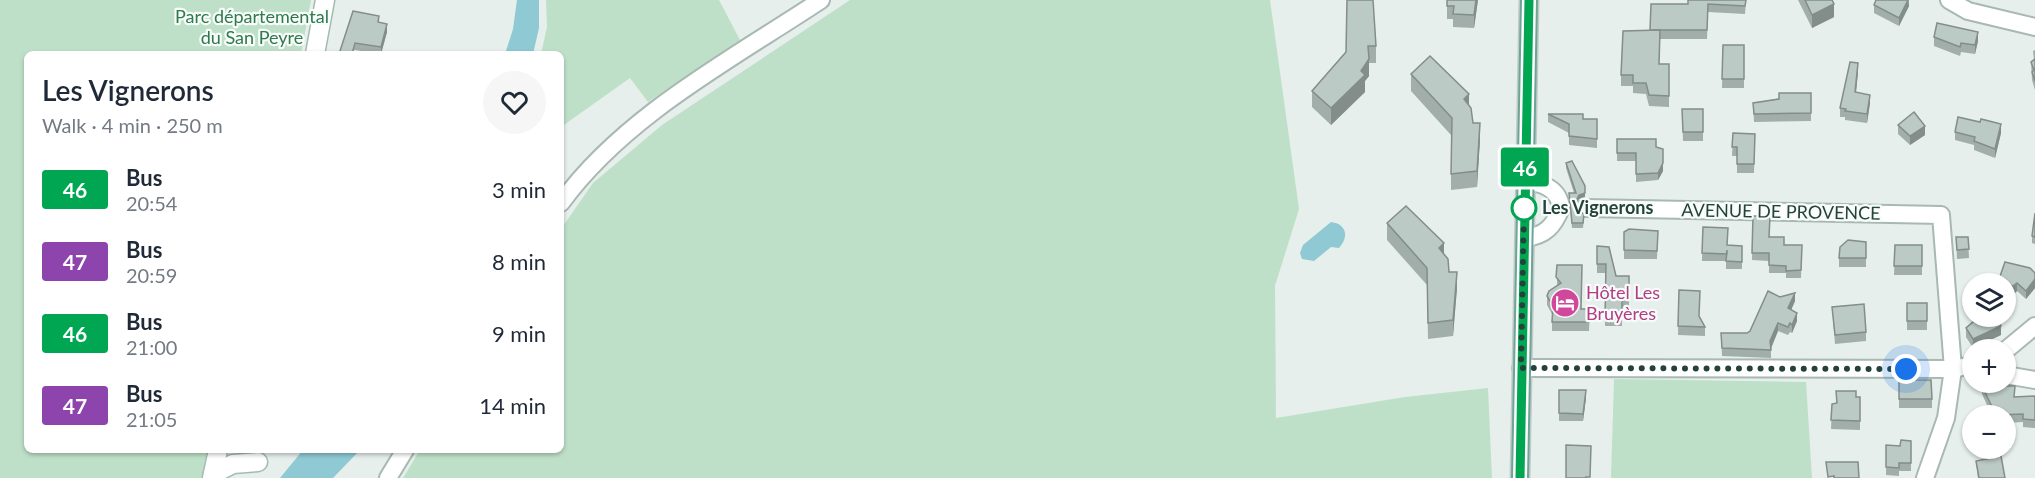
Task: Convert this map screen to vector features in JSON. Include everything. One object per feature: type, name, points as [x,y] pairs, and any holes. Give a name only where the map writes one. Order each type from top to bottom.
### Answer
[{"type":"main road","points":[[1520,478],[1529,0]]},
{"type":"street","points":[[316,51],[325,0]]},
{"type":"street","points":[[564,199],[578,180],[641,121],[821,0]]},
{"type":"street","points":[[1949,0],[1968,11],[2035,27]]},
{"type":"street","points":[[1524,181],[1548,186],[1560,200],[1572,208],[1547,231],[1536,237],[1524,238]]},
{"type":"street","name":"AVENUE DE PROVENCE","points":[[1572,208],[1941,215],[1953,369]]},
{"type":"street","points":[[2016,342],[2035,326]]},
{"type":"street","points":[[1521,368],[1953,369],[1962,367]]},
{"type":"street","points":[[1924,478],[1947,418],[1953,369]]},
{"type":"street","points":[[2016,377],[2035,380]]},
{"type":"street","points":[[213,476],[217,453]]},
{"type":"street","points":[[388,478],[403,453]]},
{"type":"street","points":[[213,476],[233,464],[260,466]]},
{"type":"green space","name":"Parc départemental du San Peyre","points":[[0,0],[311,0],[302,51],[24,51],[24,453],[214,453],[206,478],[0,478]]},
{"type":"green space","points":[[546,0],[719,0],[740,40],[648,102],[630,78],[564,125],[564,51],[542,51],[547,27]]},
{"type":"green space","points":[[850,0],[1270,0],[1299,209],[1275,286],[1276,418],[1405,397],[1488,388],[1492,478],[403,478],[418,453],[564,453],[564,225],[593,183],[662,125]]},
{"type":"green space","points":[[1614,379],[1806,382],[1812,478],[1611,478]]},
{"type":"water","points":[[517,0],[539,0],[539,28],[534,51],[506,51],[513,29]]},
{"type":"water","points":[[1331,222],[1340,225],[1345,232],[1344,240],[1339,248],[1331,247],[1314,261],[1302,259],[1300,253],[1303,245]]},
{"type":"water","points":[[301,453],[357,453],[333,478],[280,478]]},
{"type":"building","points":[[1347,0],[1373,0],[1376,46],[1368,46],[1369,59],[1361,71],[1365,75],[1331,108],[1312,91],[1346,52]]},
{"type":"building","points":[[1447,0],[1476,0],[1474,15],[1453,14],[1454,6],[1447,6]]},
{"type":"building","points":[[1688,0],[1746,0],[1745,6],[1708,4],[1707,30],[1650,30],[1651,4],[1688,4]]},
{"type":"building","points":[[1805,0],[1832,0],[1834,4],[1812,15]]},
{"type":"building","points":[[1876,0],[1908,0],[1899,18],[1874,5]]},
{"type":"building","points":[[353,11],[379,16],[378,22],[387,24],[381,47],[355,43],[353,51],[340,51]]},
{"type":"building","points":[[1937,23],[1978,32],[1975,45],[1961,43],[1960,47],[1934,37]]},
{"type":"building","points":[[1660,30],[1659,64],[1669,64],[1669,96],[1649,95],[1646,83],[1633,83],[1633,75],[1621,75],[1623,31]]},
{"type":"building","points":[[1723,45],[1744,45],[1744,79],[1722,79]]},
{"type":"building","points":[[1430,56],[1469,94],[1464,99],[1471,108],[1473,123],[1480,123],[1477,171],[1451,174],[1452,118],[1411,74]]},
{"type":"building","points":[[2035,59],[2035,81],[2031,62]]},
{"type":"building","points":[[1850,62],[1858,63],[1855,92],[1870,95],[1867,114],[1845,111],[1846,109],[1840,108]]},
{"type":"building","points":[[1779,93],[1811,93],[1811,113],[1754,114],[1753,103],[1779,99]]},
{"type":"building","points":[[1682,109],[1703,109],[1703,132],[1683,132]]},
{"type":"building","points":[[1914,112],[1925,126],[1910,136],[1898,125]]},
{"type":"building","points":[[1548,114],[1583,114],[1583,119],[1597,119],[1597,139],[1569,136],[1569,124]]},
{"type":"building","points":[[1958,117],[2001,124],[1995,149],[1974,141],[1975,137],[1955,132]]},
{"type":"building","points":[[1733,133],[1755,134],[1754,164],[1737,164],[1737,147],[1732,147]]},
{"type":"building","points":[[1617,139],[1656,139],[1656,147],[1663,149],[1663,163],[1658,173],[1636,174],[1636,153],[1617,153]]},
{"type":"building","points":[[1572,161],[1585,186],[1585,193],[1579,195],[1575,203],[1576,209],[1584,214],[1583,223],[1572,223],[1569,193],[1576,193],[1566,163]]},
{"type":"building","points":[[1406,206],[1444,243],[1439,248],[1448,259],[1449,272],[1457,272],[1453,320],[1428,323],[1427,268],[1387,223]]},
{"type":"building","points":[[2035,213],[2035,237],[2032,236]]},
{"type":"building","points":[[1753,216],[1770,216],[1769,237],[1784,237],[1784,245],[1802,245],[1801,270],[1786,271],[1786,266],[1769,265],[1769,253],[1752,253]]},
{"type":"building","points":[[1703,227],[1728,228],[1727,245],[1742,246],[1742,262],[1726,261],[1727,254],[1702,253]]},
{"type":"building","points":[[1629,229],[1658,231],[1657,251],[1624,250],[1624,232]]},
{"type":"building","points":[[1956,237],[1968,237],[1969,249],[1957,250]]},
{"type":"building","points":[[1848,240],[1866,242],[1866,258],[1839,258],[1840,247]]},
{"type":"building","points":[[1895,245],[1922,245],[1922,266],[1894,266]]},
{"type":"building","points":[[1597,246],[1609,247],[1616,276],[1629,276],[1629,298],[1622,298],[1622,317],[1605,317],[1606,264],[1597,264]]},
{"type":"building","points":[[2005,262],[2030,268],[2035,273],[2035,279],[2026,291],[2016,284],[2016,273],[2001,273]]},
{"type":"building","points":[[1557,265],[1582,265],[1581,309],[1590,309],[1589,322],[1552,322],[1553,306],[1547,296],[1549,291],[1561,283],[1556,277]]},
{"type":"building","points":[[1679,290],[1700,291],[1699,316],[1705,327],[1678,326]]},
{"type":"building","points":[[1768,291],[1780,297],[1795,293],[1788,308],[1797,313],[1792,325],[1790,323],[1788,327],[1778,323],[1770,341],[1771,350],[1722,348],[1721,333],[1750,331]]},
{"type":"building","points":[[1907,303],[1927,303],[1927,321],[1907,321]]},
{"type":"building","points":[[1864,304],[1866,332],[1835,335],[1832,307]]},
{"type":"building","points":[[1967,327],[1999,327],[1973,339]]},
{"type":"building","points":[[1899,380],[1931,380],[1932,399],[1899,399]]},
{"type":"building","points":[[1559,390],[1586,390],[1583,414],[1559,413]]},
{"type":"building","points":[[1836,391],[1856,391],[1856,397],[1860,397],[1860,421],[1831,420],[1832,404],[1837,403]]},
{"type":"building","points":[[1985,393],[2014,393],[2014,397],[2035,396],[2035,420],[2023,419],[2023,414],[2016,414],[2016,405],[1991,405]]},
{"type":"building","points":[[1901,440],[1911,441],[1911,463],[1899,463],[1899,468],[1886,467],[1886,445],[1900,446]]},
{"type":"building","points":[[1566,445],[1591,446],[1590,477],[1566,478]]},
{"type":"building","points":[[2002,459],[2005,478],[1979,478],[1976,461]]},
{"type":"building","points":[[1826,462],[1858,462],[1859,478],[1828,477]]},
{"type":"bus line","name":"46","points":[[1520,478],[1529,0]]},
{"type":"place","name":"Les Vignerons","points":[[1524,208]]},
{"type":"place","name":"Hôtel Les Bruyères","points":[[1565,303]]},
{"type":"route","points":[[1524,208],[1521,368],[1906,369]]}]
